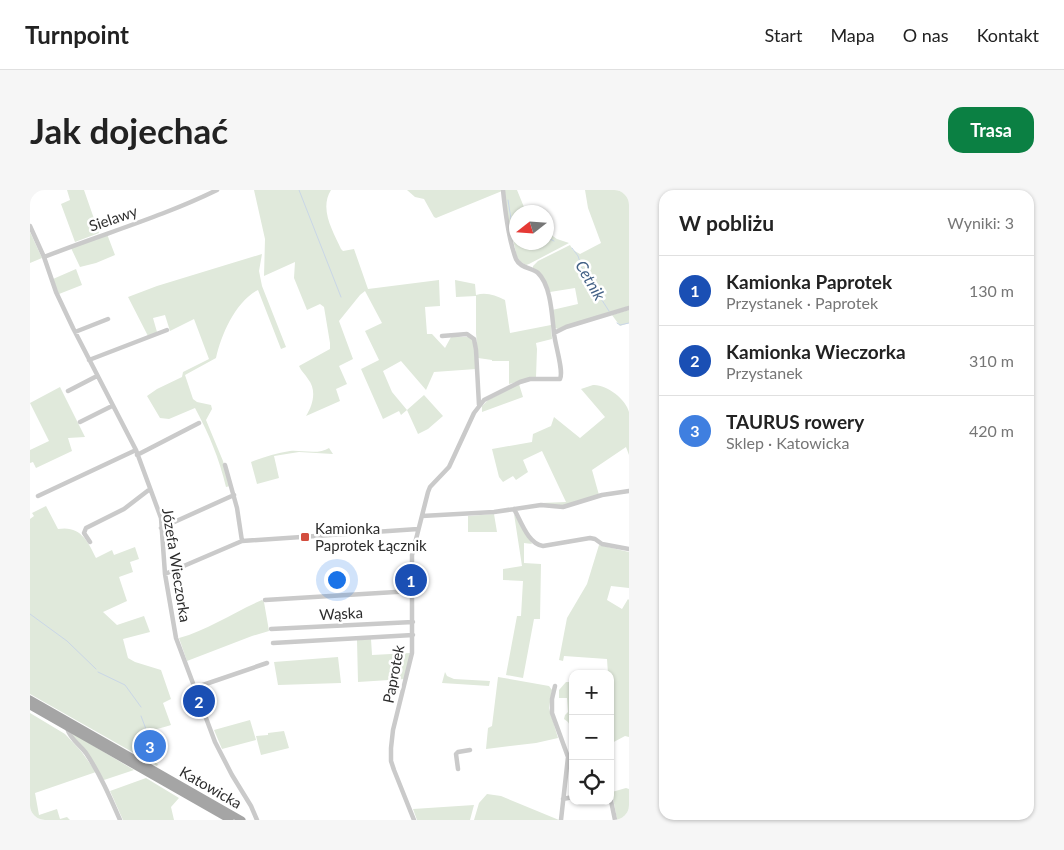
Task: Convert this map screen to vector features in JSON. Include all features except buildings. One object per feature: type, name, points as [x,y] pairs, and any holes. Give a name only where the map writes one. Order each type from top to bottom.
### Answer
[{"type":"main road","points":[[30,699],[60,719]]},
{"type":"main road","points":[[30,706],[60,719]]},
{"type":"main road","name":"Katowicka","points":[[60,719],[67,727],[230,820]]},
{"type":"main road","name":"Katowicka","points":[[60,719],[242,820]]},
{"type":"street","name":"Sielawy","points":[[44,257],[155,217],[217,190]]},
{"type":"street","points":[[479,405],[489,397],[520,382],[530,379],[560,379],[562,370],[557,353],[548,290],[539,274],[521,265],[516,258],[506,214],[503,190]]},
{"type":"street","name":"Józefa Wieczorka","points":[[30,226],[44,257],[56,292],[96,376],[137,452],[160,518],[165,574],[176,638],[215,742],[257,820]]},
{"type":"street","points":[[554,333],[566,327],[629,308]]},
{"type":"street","points":[[75,332],[108,319]]},
{"type":"street","points":[[89,360],[167,330]]},
{"type":"street","points":[[442,336],[467,334],[474,339],[479,405]]},
{"type":"street","points":[[68,391],[96,376]]},
{"type":"street","name":"Paprotek","points":[[414,820],[391,761],[393,730],[410,668],[412,653],[412,555],[430,487],[449,467],[479,405]]},
{"type":"street","points":[[80,422],[112,406]]},
{"type":"street","points":[[38,496],[199,423]]},
{"type":"street","points":[[225,465],[234,495],[242,541]]},
{"type":"street","points":[[90,542],[84,533],[86,528],[124,509],[150,489]]},
{"type":"street","points":[[422,516],[485,512],[542,505],[563,508],[602,495],[629,491]]},
{"type":"street","points":[[161,528],[234,495]]},
{"type":"street","points":[[514,509],[531,539],[537,545],[543,546],[590,538],[602,544],[629,549]]},
{"type":"street","points":[[165,574],[242,541],[418,529]]},
{"type":"street","points":[[265,600],[412,591]]},
{"type":"street","name":"Wąska","points":[[271,629],[413,622]]},
{"type":"street","points":[[273,643],[413,635]]},
{"type":"street","points":[[194,688],[267,663]]},
{"type":"street","points":[[555,686],[552,699],[552,713],[568,757],[561,820]]},
{"type":"street","points":[[67,727],[71,738],[84,751],[100,776],[120,820]]},
{"type":"street","points":[[458,769],[456,754],[470,750]]},
{"type":"street","points":[[563,799],[569,798]]},
{"type":"street","points":[[612,805],[616,820]]},
{"type":"street","points":[[252,820],[255,814]]},
{"type":"shaded area","points":[[67,190],[84,190],[99,233],[75,242],[61,204],[70,200]]},
{"type":"shaded area","points":[[254,190],[331,190],[326,205],[328,220],[341,249],[343,251],[354,249],[368,289],[439,280],[440,306],[425,307],[427,334],[432,334],[445,348],[451,337],[470,337],[473,341],[476,369],[434,372],[426,390],[401,361],[383,371],[392,392],[407,410],[401,415],[399,411],[383,419],[361,369],[379,360],[365,331],[382,323],[365,291],[339,321],[353,359],[339,366],[347,384],[336,389],[340,401],[306,416],[311,407],[313,393],[311,383],[299,366],[330,349],[324,307],[320,304],[307,310],[294,278],[295,262],[264,276],[265,239]]},
{"type":"shaded area","points":[[407,190],[502,191],[436,218],[424,199],[415,197]]},
{"type":"shaded area","points":[[504,190],[517,190],[523,205],[509,205],[509,223]]},
{"type":"shaded area","points":[[585,190],[629,190],[629,306],[558,329],[555,328],[552,310],[578,304],[575,288],[550,292],[539,272],[533,266],[538,261],[570,245],[573,250],[580,254],[601,243],[588,208]]},
{"type":"shaded area","points":[[30,232],[42,258],[30,263]]},
{"type":"shaded area","points":[[107,234],[115,255],[80,267],[71,248]]},
{"type":"shaded area","points":[[554,237],[569,243],[526,265],[517,257],[515,250],[554,250]]},
{"type":"shaded area","points":[[262,254],[259,271],[262,286],[286,347],[281,349],[258,290],[250,295],[236,310],[226,329],[216,358],[185,375],[193,399],[197,402],[211,405],[212,409],[206,420],[223,461],[230,486],[226,487],[213,446],[195,408],[169,419],[160,418],[147,396],[182,377],[183,372],[209,359],[194,319],[170,331],[165,315],[153,318],[157,332],[148,336],[128,297],[157,286]]},
{"type":"shaded area","points":[[76,269],[82,285],[59,294],[53,279]]},
{"type":"shaded area","points":[[455,280],[475,284],[476,295],[490,294],[505,300],[510,333],[551,325],[552,339],[536,343],[536,377],[509,384],[509,361],[492,361],[478,358],[476,296],[456,297]]},
{"type":"shaded area","points":[[629,310],[629,323],[620,326],[612,315]]},
{"type":"shaded area","points":[[519,384],[523,397],[482,412],[482,406],[488,400]]},
{"type":"shaded area","points":[[593,385],[604,387],[615,393],[624,402],[629,412],[629,455],[626,447],[592,470],[599,495],[567,506],[541,504],[566,502],[542,451],[523,460],[528,472],[516,480],[513,476],[503,482],[499,477],[492,449],[532,442],[533,434],[551,426],[554,417],[580,438],[605,417],[581,389]]},
{"type":"shaded area","points":[[60,387],[85,437],[68,438],[72,451],[36,468],[33,462],[30,463],[30,450],[49,441],[30,403]]},
{"type":"shaded area","points":[[424,395],[443,416],[428,429],[418,434],[407,410]]},
{"type":"shaded area","points":[[329,448],[333,454],[299,452],[274,456],[279,478],[257,484],[251,462],[285,452],[295,451],[315,452]]},
{"type":"shaded area","points":[[46,506],[58,529],[66,528],[78,532],[86,540],[96,558],[112,550],[114,555],[135,547],[139,559],[130,562],[133,572],[119,577],[127,601],[103,612],[117,625],[144,616],[150,632],[123,639],[128,658],[161,670],[171,699],[163,703],[171,725],[139,736],[133,743],[135,752],[158,764],[157,766],[30,694],[30,519],[34,516],[32,513]]},
{"type":"shaded area","points":[[494,514],[497,532],[468,532],[468,516]]},
{"type":"shaded area","points":[[514,514],[532,544],[524,543],[524,563],[541,564],[540,619],[534,619],[523,678],[506,675],[517,616],[521,616],[523,581],[503,580],[503,569],[522,566]]},
{"type":"shaded area","points":[[599,545],[629,552],[629,588],[611,586],[607,600],[622,609],[629,600],[629,737],[625,736],[614,742],[614,670],[608,670],[607,659],[564,656],[563,661],[559,660],[567,618],[587,584]]},
{"type":"shaded area","points":[[262,600],[264,602],[269,631],[187,661],[179,638],[190,635]]},
{"type":"shaded area","points":[[371,639],[372,655],[410,653],[405,679],[358,682],[357,640]]},
{"type":"shaded area","points":[[338,657],[341,683],[278,685],[274,662]]},
{"type":"shaded area","points":[[445,672],[447,676],[454,679],[490,681],[489,686],[442,683]]},
{"type":"shaded area","points":[[498,677],[549,686],[552,690],[549,708],[558,738],[536,743],[486,749],[488,728],[492,726]]},
{"type":"shaded area","points":[[566,682],[569,682],[569,724],[564,719],[568,712],[567,698],[559,698],[559,690]]},
{"type":"shaded area","points":[[30,713],[65,734],[81,751],[96,772],[35,793],[39,815],[57,809],[60,819],[67,817],[70,820],[30,820]]},
{"type":"shaded area","points":[[250,720],[256,740],[222,749],[214,730]]},
{"type":"shaded area","points":[[284,731],[289,748],[261,755],[256,736]]},
{"type":"shaded area","points":[[72,733],[134,770],[104,780],[71,735]]},
{"type":"shaded area","points":[[146,778],[179,798],[171,807],[174,820],[123,820],[110,791]]},
{"type":"shaded area","points":[[629,789],[629,820],[617,820],[614,791]]},
{"type":"shaded area","points":[[487,794],[501,796],[559,820],[474,820],[479,803]]},
{"type":"shaded area","points":[[474,805],[470,820],[417,820],[413,809]]},
{"type":"waterway","points":[[299,190],[341,297]]},
{"type":"waterway","name":"Cetnik","points":[[508,200],[509,206]]},
{"type":"waterway","name":"Cetnik","points":[[572,248],[578,256],[583,271],[609,311]]},
{"type":"waterway","name":"Cetnik","points":[[617,323],[620,325],[629,323]]},
{"type":"waterway","points":[[30,614],[67,641],[96,669]]},
{"type":"waterway","points":[[98,672],[125,685],[141,707]]},
{"type":"waterway","points":[[140,748],[137,745],[138,743],[149,737],[141,716]]},
{"type":"place","name":"Kamionka Paprotek Łącznik","points":[[305,537]]},
{"type":"place","name":"Kamionka Paprotek","points":[[411,580]]},
{"type":"place","name":"Kamionka Wieczorka","points":[[199,701]]},
{"type":"place","name":"TAURUS rowery","points":[[150,746]]}]
